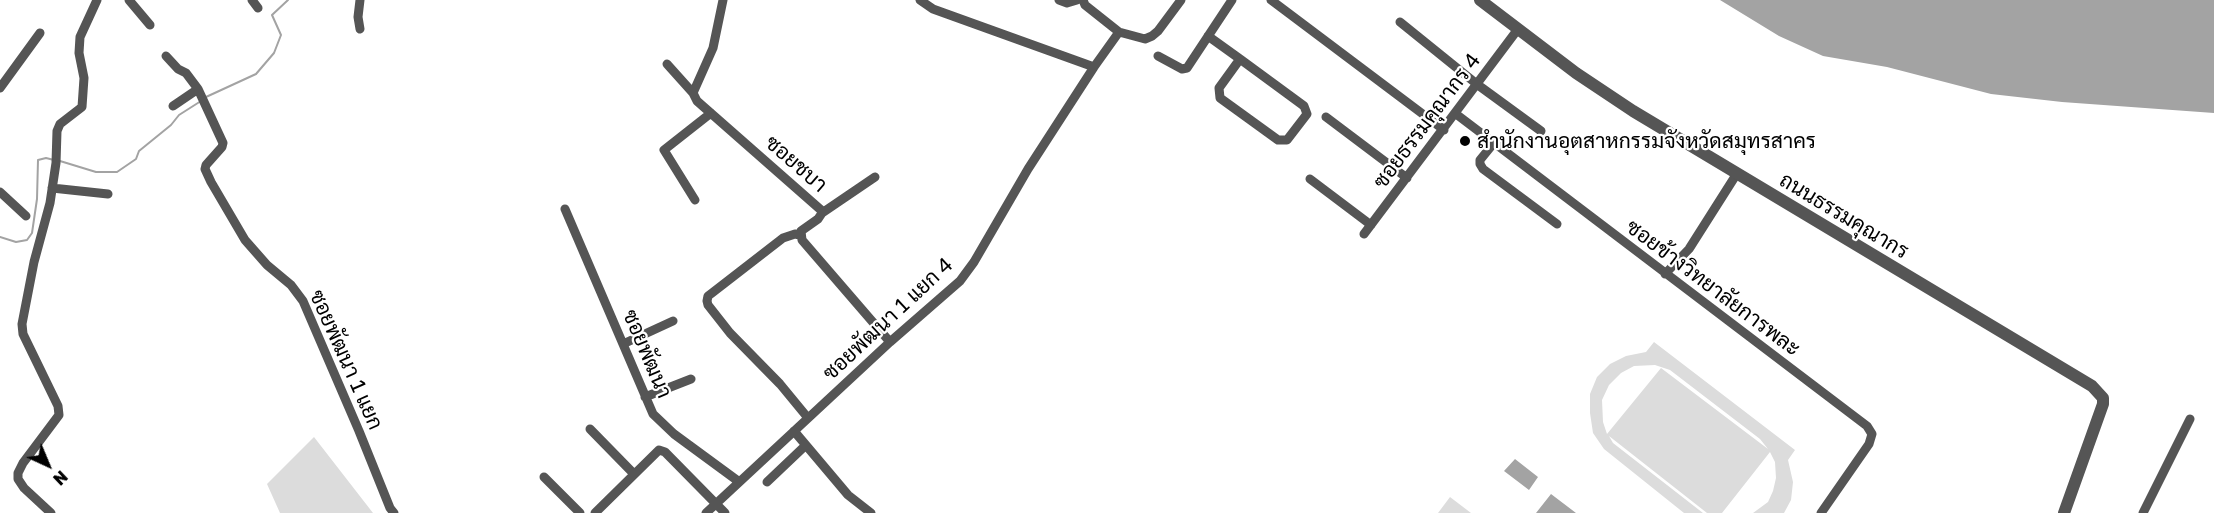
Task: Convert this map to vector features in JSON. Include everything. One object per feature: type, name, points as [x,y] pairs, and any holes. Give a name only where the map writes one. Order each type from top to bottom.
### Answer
[{"type":"street","points":[[51,513],[24,488],[18,478],[23,463],[59,415],[58,406],[23,334],[22,324],[52,188],[58,127],[82,106],[84,78],[79,53],[80,37],[97,0]]},
{"type":"street","points":[[129,0],[150,25]]},
{"type":"street","points":[[360,0],[358,17],[360,29]]},
{"type":"street","points":[[693,93],[713,48],[723,0]]},
{"type":"street","points":[[920,0],[933,9],[1094,67]]},
{"type":"street","points":[[1059,0],[1067,3],[1077,0]]},
{"type":"street","points":[[1083,0],[1085,5],[1119,32],[1145,39],[1152,36],[1181,0]]},
{"type":"street","points":[[1158,56],[1182,69],[1187,68],[1232,0]]},
{"type":"street","points":[[1272,0],[1444,130]]},
{"type":"street","name":"ถนนธรรมคุณากร","points":[[1480,0],[1576,73],[1633,111],[2087,383],[2103,398],[2101,411],[2064,513]]},
{"type":"street","points":[[1400,22],[1478,85],[1541,131]]},
{"type":"street","name":"ซอยธรรมคุณากร 4","points":[[1364,234],[1518,29]]},
{"type":"street","name":"ซอยพัฒนา 1 แยก 4","points":[[706,513],[738,481],[890,342],[951,290],[968,272],[1028,170],[1119,32]]},
{"type":"street","points":[[0,88],[40,33]]},
{"type":"street","points":[[1208,36],[1240,59],[1306,110],[1307,114],[1287,140],[1278,140],[1220,98],[1219,88],[1240,59]]},
{"type":"street","name":"ซอยพัฒนา 1 แยก","points":[[166,56],[186,74],[198,89],[223,143],[206,165],[209,177],[245,240],[267,265],[291,285],[303,301],[394,513]]},
{"type":"street","name":"ซอยชบา","points":[[667,64],[693,93],[697,101],[818,206],[822,213],[818,219],[801,231],[800,235]]},
{"type":"street","points":[[173,106],[198,89]]},
{"type":"street","points":[[695,200],[664,150],[711,113]]},
{"type":"street","name":"ซอยข้างวิทยาลัยการพละ","points":[[1456,114],[1869,430],[1872,438],[1869,444],[1821,513]]},
{"type":"street","points":[[1326,117],[1407,178]]},
{"type":"street","points":[[1493,144],[1480,160],[1483,169],[1557,224]]},
{"type":"street","points":[[1665,274],[1689,249],[1736,174]]},
{"type":"street","points":[[822,213],[875,177]]},
{"type":"street","points":[[1310,179],[1371,225]]},
{"type":"street","points":[[52,188],[108,194]]},
{"type":"street","points":[[0,192],[26,216]]},
{"type":"street","name":"ซอยพัฒนา","points":[[565,209],[653,414],[738,481]]},
{"type":"street","points":[[808,418],[780,384],[730,333],[708,305],[708,296],[783,238],[795,234],[800,235],[890,342]]},
{"type":"street","points":[[623,344],[673,321]]},
{"type":"street","points":[[645,397],[691,379]]},
{"type":"street","points":[[2143,513],[2190,419]]},
{"type":"street","points":[[590,429],[634,474]]},
{"type":"street","points":[[794,431],[848,495],[871,513]]},
{"type":"street","points":[[768,482],[806,445]]},
{"type":"street","points":[[595,513],[659,450],[666,452],[725,513]]},
{"type":"street","points":[[544,477],[580,513]]},
{"type":"shaded area","points":[[1720,0],[2214,0],[2214,113],[2062,102],[1991,94],[1887,67],[1823,56],[1779,36]]},
{"type":"shaded area","points":[[1654,342],[1795,450],[1788,460],[1793,482],[1791,500],[1784,513],[1753,513],[1768,502],[1773,491],[1776,478],[1775,462],[1770,452],[1722,513],[1707,513],[1609,436],[1613,443],[1703,513],[1684,513],[1604,449],[1593,433],[1590,413],[1590,394],[1597,377],[1610,364],[1626,356],[1646,352]],"holes":[[[1655,365],[1670,370],[1760,439],[1768,449],[1661,368],[1607,434],[1603,422],[1602,400],[1609,385],[1621,373],[1634,366]]]},
{"type":"shaded area","points":[[314,437],[373,513],[280,513],[267,484]]},
{"type":"shaded area","points":[[1515,459],[1538,477],[1529,490],[1504,471]]},
{"type":"shaded area","points":[[1551,494],[1576,513],[1536,513]]},
{"type":"shaded area","points":[[1450,497],[1471,513],[1438,513]]},
{"type":"waterway","points":[[206,97],[256,74],[274,53],[281,35],[272,15],[288,0]]},
{"type":"waterway","points":[[60,161],[96,172],[117,172],[136,159],[139,151],[171,125],[179,115],[201,101]]},
{"type":"waterway","points":[[0,237],[16,242],[27,240],[32,233],[37,199],[38,160],[46,158],[54,160]]},
{"type":"place","name":"สำนักงานอุตสาหกรรมจังหวัดสมุทรสาคร","points":[[1465,141]]}]
